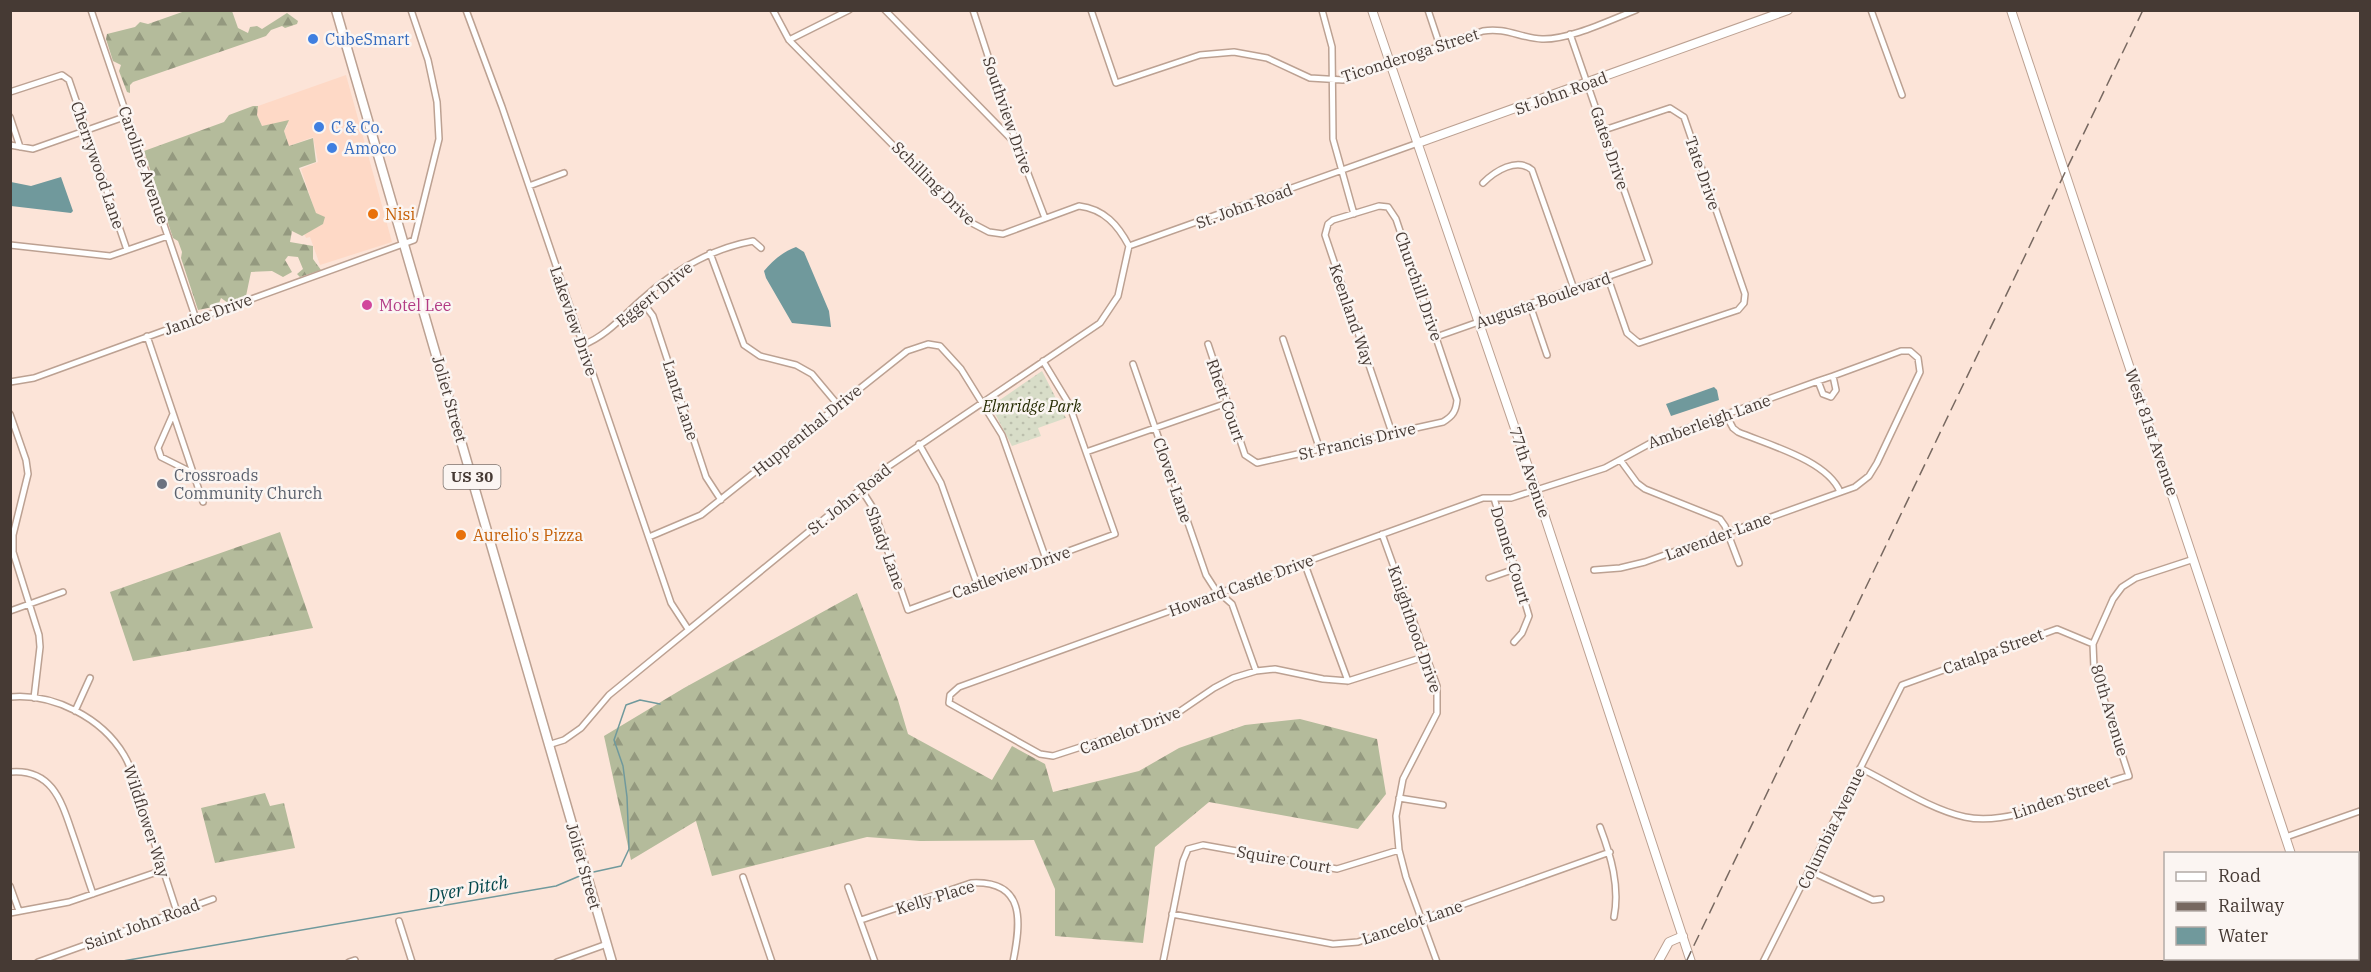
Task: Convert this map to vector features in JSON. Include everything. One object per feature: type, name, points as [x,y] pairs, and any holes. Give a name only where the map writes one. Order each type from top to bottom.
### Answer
[{"type":"main road","name":"Joliet Street","points":[[339,11],[548,746],[612,962]]},
{"type":"street","name":"Caroline Avenue","points":[[92,10],[196,319]]},
{"type":"street","points":[[405,245],[416,236],[439,139],[437,102],[428,60],[411,10]]},
{"type":"street","name":"Lakeview Drive","points":[[466,10],[529,186],[671,603],[688,628]]},
{"type":"street","name":"Schilling Drive","points":[[773,10],[789,40],[968,221],[990,232],[1003,234],[1079,206],[1088,207],[1117,225],[1129,246]]},
{"type":"street","points":[[789,40],[849,10]]},
{"type":"street","points":[[885,10],[1017,145]]},
{"type":"street","name":"Southview Drive","points":[[973,10],[1017,145],[1046,218]]},
{"type":"street","name":"Ticonderoga Street","points":[[1091,10],[1116,82],[1200,55],[1234,52],[1267,58],[1310,78],[1332,81],[1495,29],[1544,39],[1570,34],[1636,10]]},
{"type":"street","points":[[1322,10],[1332,47],[1333,139],[1340,171],[1354,214]]},
{"type":"street","name":"77th Avenue","points":[[1372,10],[1536,490],[1691,962]]},
{"type":"street","points":[[1428,10],[1440,46]]},
{"type":"street","name":"St John Road","points":[[1418,143],[1588,84],[1788,10]]},
{"type":"street","points":[[1871,10],[1902,95]]},
{"type":"street","name":"West 81st Avenue","points":[[2011,10],[2290,852]]},
{"type":"street","name":"Gates Drive","points":[[1570,34],[1649,262]]},
{"type":"street","name":"Cherrywood Lane","points":[[10,92],[62,75],[69,80],[127,250]]},
{"type":"street","name":"Tate Drive","points":[[1604,130],[1670,108],[1684,117],[1745,294],[1744,303],[1738,310],[1639,343],[1627,333],[1608,278]]},
{"type":"street","points":[[10,145],[33,148],[127,116]]},
{"type":"street","points":[[10,117],[20,147]]},
{"type":"street","name":"St. John Road","points":[[548,746],[564,740],[581,728],[609,695],[688,628],[919,444],[1100,323],[1118,296],[1129,246],[1418,143]]},
{"type":"street","points":[[1482,183],[1493,173],[1517,165],[1532,170],[1574,289]]},
{"type":"street","points":[[529,186],[564,173]]},
{"type":"street","name":"Churchill Drive","points":[[1354,214],[1379,206],[1388,207],[1393,213],[1457,400]]},
{"type":"street","name":"Keenland Way","points":[[1354,214],[1333,220],[1328,224],[1325,235],[1392,433]]},
{"type":"street","points":[[10,245],[102,256],[168,236]]},
{"type":"street","name":"Eggert Drive","points":[[582,345],[600,337],[677,271],[710,254],[753,241],[761,248]]},
{"type":"street","name":"Janice Drive","points":[[10,382],[34,378],[405,245]]},
{"type":"street","points":[[710,254],[744,345],[760,356],[796,365],[812,374],[838,405]]},
{"type":"street","name":"Augusta Boulevard","points":[[1436,337],[1649,262]]},
{"type":"street","name":"Lantz Lane","points":[[641,300],[653,316],[706,477],[721,500]]},
{"type":"street","points":[[1530,305],[1547,355]]},
{"type":"street","points":[[147,336],[203,502]]},
{"type":"street","points":[[1283,339],[1320,450]]},
{"type":"street","name":"Rhett Court","points":[[1208,344],[1245,455]]},
{"type":"street","name":"Huppenthal Drive","points":[[648,537],[690,522],[721,500],[907,351],[919,346],[940,346],[961,369],[982,401],[1009,451],[1046,559]]},
{"type":"street","name":"Amberleigh Lane","points":[[1536,490],[1621,461],[1649,442],[1901,351]]},
{"type":"street","name":"Lavender Lane","points":[[1594,570],[1632,566],[1855,487],[1869,476],[1920,372],[1921,362],[1916,354],[1901,351]]},
{"type":"street","points":[[1043,361],[1069,404],[1086,452],[1227,403]]},
{"type":"street","name":"Clover Lane","points":[[1133,364],[1206,575],[1232,604],[1256,671]]},
{"type":"street","points":[[1818,381],[1823,394],[1831,397],[1836,390],[1833,376]]},
{"type":"street","name":"St Francis Drive","points":[[1245,455],[1257,463],[1443,422],[1454,413],[1457,400]]},
{"type":"street","points":[[10,414],[13,429],[26,460],[28,474],[13,536],[13,552],[40,647],[34,698]]},
{"type":"street","points":[[173,414],[158,447],[159,452],[161,456],[193,473]]},
{"type":"street","points":[[1726,415],[1738,432],[1823,469],[1834,480],[1840,492]]},
{"type":"street","points":[[919,444],[941,483],[977,584]]},
{"type":"street","name":"Castleview Drive","points":[[908,610],[1114,534],[1086,452]]},
{"type":"street","points":[[1621,461],[1637,483],[1645,489],[1720,519],[1728,532],[1739,563]]},
{"type":"street","name":"Shady Lane","points":[[861,489],[873,508],[908,610]]},
{"type":"street","name":"Howard Castle Drive","points":[[950,695],[959,687],[1483,498],[1511,498],[1536,490]]},
{"type":"street","name":"Donnet Court","points":[[1494,498],[1529,616],[1522,633],[1514,642]]},
{"type":"street","name":"Knighthood Drive","points":[[1382,534],[1437,686],[1437,713],[1413,755],[1399,798],[1396,816],[1399,850],[1437,962]]},
{"type":"street","points":[[2093,644],[2113,599],[2122,587],[2136,578],[2194,558]]},
{"type":"street","points":[[1304,562],[1348,681]]},
{"type":"street","points":[[1489,578],[1515,569]]},
{"type":"street","points":[[10,611],[63,592]]},
{"type":"street","name":"Catalpa Street","points":[[1896,693],[1912,680],[2057,628],[2093,644]]},
{"type":"street","name":"80th Avenue","points":[[2093,644],[2094,668],[2129,776]]},
{"type":"street","name":"Camelot Drive","points":[[950,695],[949,703],[954,706],[1040,754],[1053,756],[1170,718],[1214,688],[1233,678],[1256,671],[1275,669],[1348,681],[1427,656]]},
{"type":"street","points":[[75,711],[90,678]]},
{"type":"street","name":"Columbia Avenue","points":[[1763,962],[1896,693]]},
{"type":"street","name":"Wildflower Way","points":[[10,697],[34,698],[57,703],[75,711],[101,728],[125,756],[177,912]]},
{"type":"street","name":"Linden Street","points":[[1860,768],[1946,811],[1966,817],[2008,816],[2129,776]]},
{"type":"street","points":[[10,772],[25,772],[42,777],[58,793],[93,894]]},
{"type":"street","points":[[1399,798],[1443,806]]},
{"type":"street","points":[[2286,837],[2361,811]]},
{"type":"street","points":[[1600,828],[1610,852],[1617,901],[1614,917]]},
{"type":"street","name":"Squire Court","points":[[1172,914],[1183,861],[1188,849],[1203,845],[1337,869],[1399,850]]},
{"type":"street","name":"Lancelot Lane","points":[[1172,914],[1333,944],[1358,942],[1610,852]]},
{"type":"street","points":[[10,913],[93,894],[163,870]]},
{"type":"street","points":[[1810,871],[1873,900],[1881,899]]},
{"type":"street","points":[[743,877],[772,962]]},
{"type":"street","name":"Kelly Place","points":[[861,920],[971,883],[987,882],[1001,886],[1012,896],[1018,912],[1019,926],[1013,962]]},
{"type":"street","points":[[10,886],[19,911]]},
{"type":"street","points":[[848,886],[874,962]]},
{"type":"street","name":"Saint John Road","points":[[38,962],[213,899]]},
{"type":"street","points":[[1163,962],[1172,914]]},
{"type":"street","points":[[399,921],[412,962]]},
{"type":"street","points":[[1658,962],[1669,942],[1683,936]]},
{"type":"street","points":[[557,962],[607,944]]},
{"type":"street","points":[[2316,962],[2326,960]]},
{"type":"shaded area","points":[[346,75],[392,242],[320,265],[310,237],[306,238],[304,234],[323,224],[316,214],[301,169],[318,162],[313,137],[289,146],[284,131],[288,125],[262,126],[257,115],[258,106]]},
{"type":"green space","points":[[185,11],[232,11],[238,28],[248,33],[250,27],[257,26],[262,29],[287,13],[298,21],[297,24],[285,28],[282,26],[271,30],[266,36],[133,82],[130,85],[130,93],[127,92],[119,71],[121,65],[113,61],[106,39],[107,34],[135,27],[140,22],[148,24]]},
{"type":"green space","points":[[258,106],[257,115],[262,126],[289,120],[284,131],[289,146],[313,138],[316,162],[299,168],[316,213],[325,217],[323,224],[302,236],[292,231],[290,242],[313,246],[313,259],[321,270],[300,277],[297,274],[303,269],[298,257],[288,256],[285,260],[292,272],[283,277],[272,271],[251,272],[246,296],[228,303],[221,298],[218,306],[198,310],[181,258],[182,252],[178,241],[173,238],[144,151],[224,122],[229,115]]},
{"type":"green space","name":"Elmridge Park","points":[[1042,371],[1066,418],[1038,428],[1041,436],[1012,446],[991,406]]},
{"type":"green space","points":[[280,532],[313,628],[133,661],[110,592]]},
{"type":"green space","points":[[857,593],[898,700],[908,734],[992,780],[1012,746],[1045,764],[1053,792],[1139,771],[1179,748],[1245,725],[1300,719],[1377,739],[1386,794],[1358,829],[1209,802],[1155,847],[1143,943],[1055,936],[1055,889],[1034,840],[920,841],[867,837],[712,876],[696,821],[631,860],[604,736],[684,688]]},
{"type":"green space","points":[[265,793],[270,806],[284,803],[295,848],[215,863],[201,808]]},
{"type":"water","points":[[61,177],[73,211],[71,213],[11,206],[11,182],[31,186]]},
{"type":"water","points":[[796,247],[804,252],[829,311],[831,327],[792,323],[766,278],[764,271],[783,254]]},
{"type":"water","points":[[1714,387],[1719,400],[1671,416],[1666,404]]},
{"type":"waterway","name":"Dyer Ditch","points":[[589,873],[621,866],[629,849],[623,766],[614,740],[626,705],[640,700],[660,704]]},
{"type":"waterway","name":"Dyer Ditch","points":[[117,962],[556,886],[582,875]]},
{"type":"railway","points":[[1686,962],[2143,10]]},
{"type":"place","name":"CubeSmart","points":[[313,39]]},
{"type":"place","name":"C & Co.","points":[[319,127]]},
{"type":"place","name":"Amoco","points":[[332,148]]},
{"type":"place","name":"Nisi","points":[[373,214]]},
{"type":"place","name":"Motel Lee","points":[[367,305]]},
{"type":"place","name":"Crossroads Community Church","points":[[162,484]]},
{"type":"place","name":"Aurelio's Pizza","points":[[461,535]]}]
